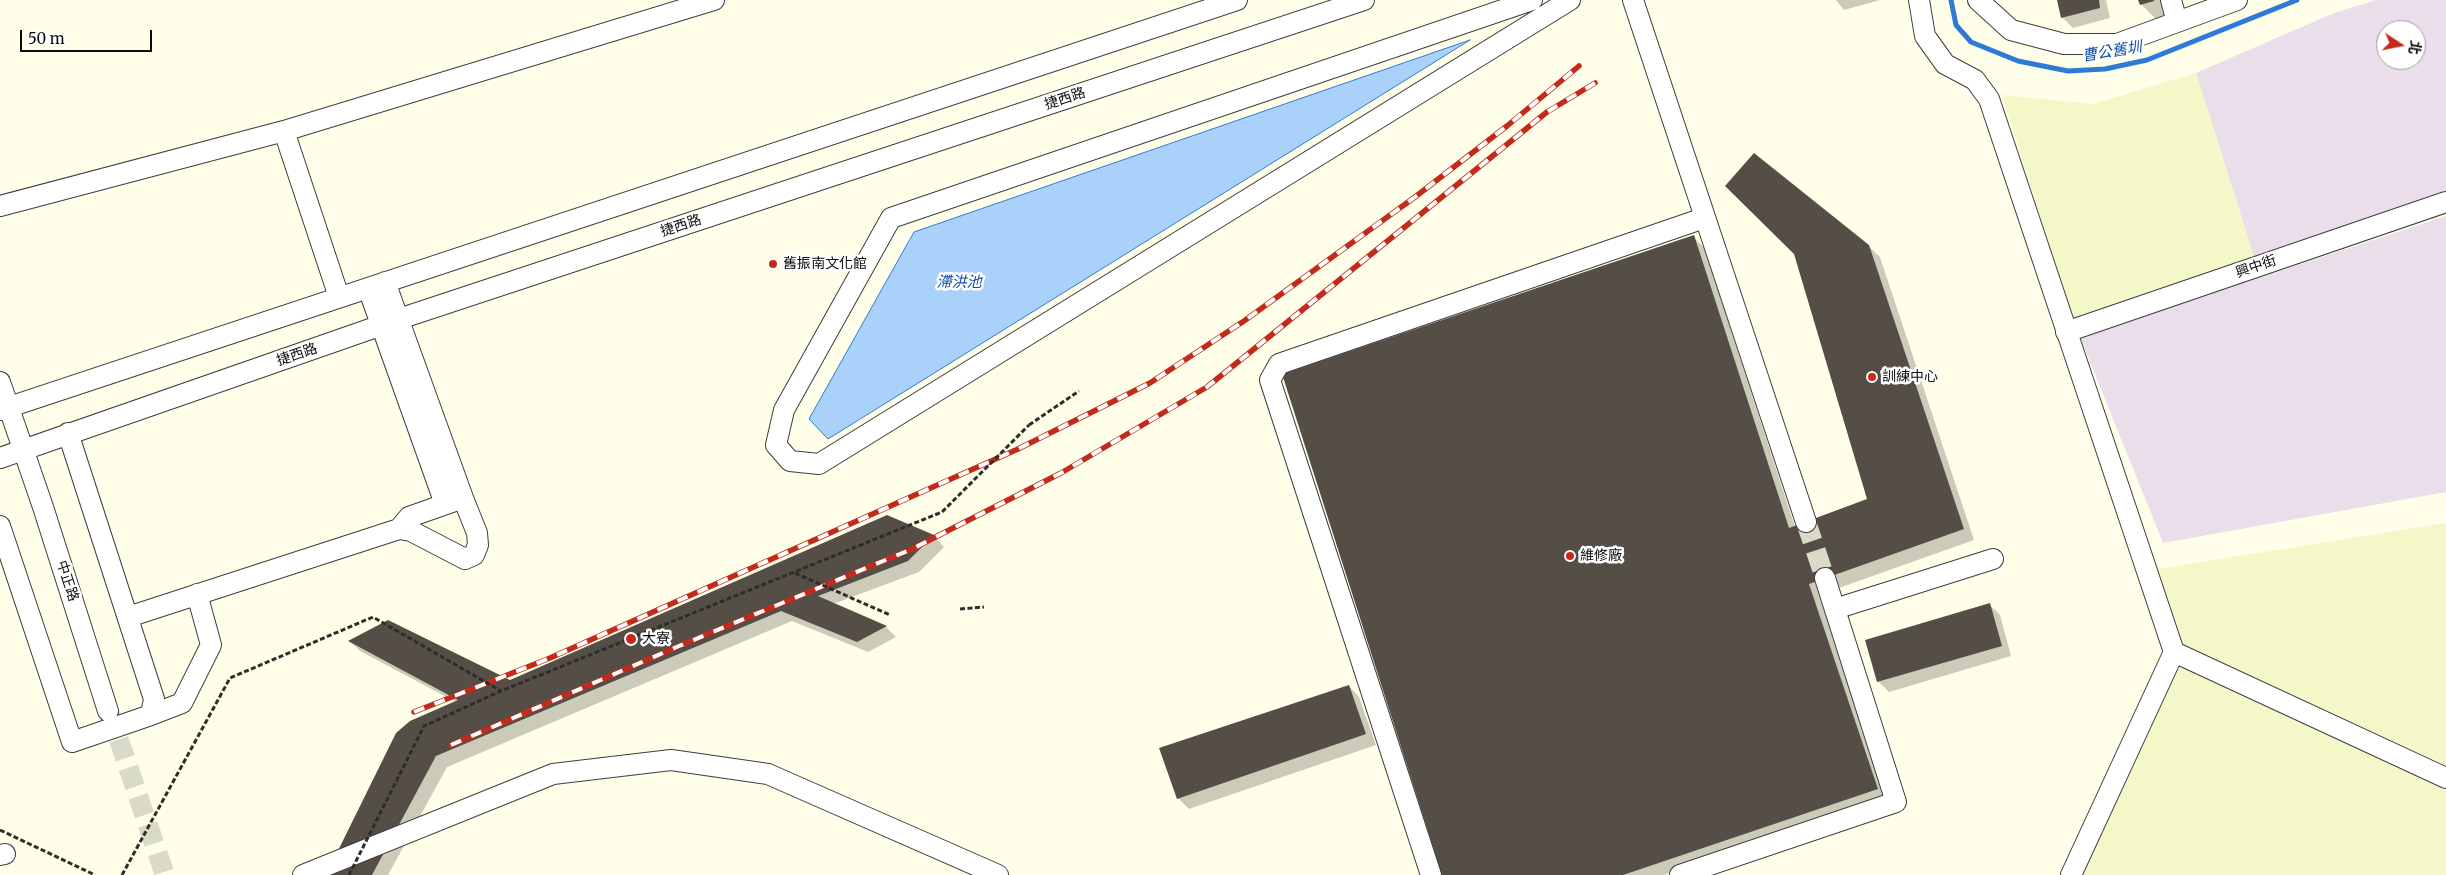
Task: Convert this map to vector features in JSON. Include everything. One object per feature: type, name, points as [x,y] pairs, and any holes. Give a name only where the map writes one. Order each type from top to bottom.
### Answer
[{"type":"street","points":[[0,206],[284,130],[714,0]]},
{"type":"street","points":[[0,382],[4,408],[1237,0]]},
{"type":"street","name":"捷西路","points":[[0,458],[390,322],[1364,0]]},
{"type":"street","points":[[1532,0],[891,218],[784,410],[776,445],[790,461],[819,464],[1570,0]]},
{"type":"street","points":[[1633,0],[1806,522]]},
{"type":"street","points":[[1919,0],[1925,36],[1945,64],[1975,80],[1989,99],[2174,652],[2071,875]]},
{"type":"street","points":[[1978,0],[2011,30],[2064,44],[2116,44],[2237,0]]},
{"type":"street","points":[[2171,0],[2177,22]]},
{"type":"street","points":[[284,130],[339,297]]},
{"type":"street","name":"興中街","points":[[2066,332],[2446,202]]},
{"type":"street","points":[[1432,875],[1270,380],[1279,364],[1704,218]]},
{"type":"street","points":[[128,616],[399,529],[411,531],[460,557],[470,558],[477,550],[479,539],[454,501],[376,285]]},
{"type":"street","name":"中正路","points":[[4,408],[24,450],[108,711]]},
{"type":"street","points":[[68,433],[154,699],[151,715]]},
{"type":"street","points":[[399,529],[409,516],[454,501]]},
{"type":"street","points":[[0,526],[72,742],[182,703],[212,645],[197,594]]},
{"type":"street","points":[[1835,609],[1993,558]]},
{"type":"street","points":[[1680,875],[1896,802],[1825,578]]},
{"type":"street","points":[[2174,652],[2446,778]]},
{"type":"street","points":[[303,875],[553,774],[671,760],[768,774],[998,875]]},
{"type":"path","points":[[349,875],[424,726],[501,691],[942,512],[1029,425],[1079,391]]},
{"type":"path","points":[[795,573],[890,615]]},
{"type":"path","points":[[960,609],[984,607]]},
{"type":"path","points":[[122,875],[230,678],[372,617],[501,691]]},
{"type":"path","points":[[0,830],[95,875]]},
{"type":"shaded area","points":[[2376,0],[2446,0],[2446,192],[2255,260],[2196,73],[2334,13]]},
{"type":"shaded area","points":[[2446,216],[2446,492],[2163,543],[2080,337]]},
{"type":"green space","points":[[2196,73],[2255,260],[2073,319],[2002,95],[2093,104]]},
{"type":"green space","points":[[2446,523],[2446,765],[2181,644],[2158,569]]},
{"type":"green space","points":[[2179,664],[2446,791],[2446,875],[2081,875]]},
{"type":"water","name":"滯洪池","points":[[1470,40],[828,439],[809,419],[914,232]]},
{"type":"building","points":[[2057,0],[2099,0],[2100,8],[2061,18]]},
{"type":"building","points":[[2138,0],[2154,0],[2154,1],[2140,5]]},
{"type":"building","name":"維修廠","points":[[1754,153],[1869,245],[1964,529],[1809,584],[1878,789],[1623,875],[1442,875],[1282,374],[1694,235],[1789,528],[1867,499],[1794,254],[1725,186]]},
{"type":"building","points":[[887,515],[934,535],[908,561],[818,596],[887,626],[857,642],[781,611],[436,756],[372,875],[326,875],[396,733],[410,721],[458,700],[348,641],[388,620],[510,680]]},
{"type":"building","points":[[1990,603],[2002,646],[1877,682],[1865,640]]},
{"type":"building","points":[[1349,685],[1366,734],[1177,799],[1159,748]]},
{"type":"waterway","name":"曹公舊圳","points":[[1951,0],[1956,25],[1971,42],[2018,61],[2068,71],[2105,69],[2147,60],[2297,0]]},
{"type":"tunnel","points":[[1806,522],[1825,578]]},
{"type":"tunnel","points":[[109,711],[165,875]]},
{"type":"railway","points":[[414,712],[550,658],[1018,449],[1150,383],[1244,321],[1415,197],[1507,126],[1579,66]]},
{"type":"railway","points":[[451,745],[679,646],[912,549],[1061,473],[1207,387],[1547,112],[1595,83]]},
{"type":"place","name":"舊振南文化館","points":[[773,264]]},
{"type":"place","name":"訓練中心","points":[[1872,377]]},
{"type":"place","name":"維修廠","points":[[1570,556]]},
{"type":"place","name":"大寮","points":[[631,639]]}]
